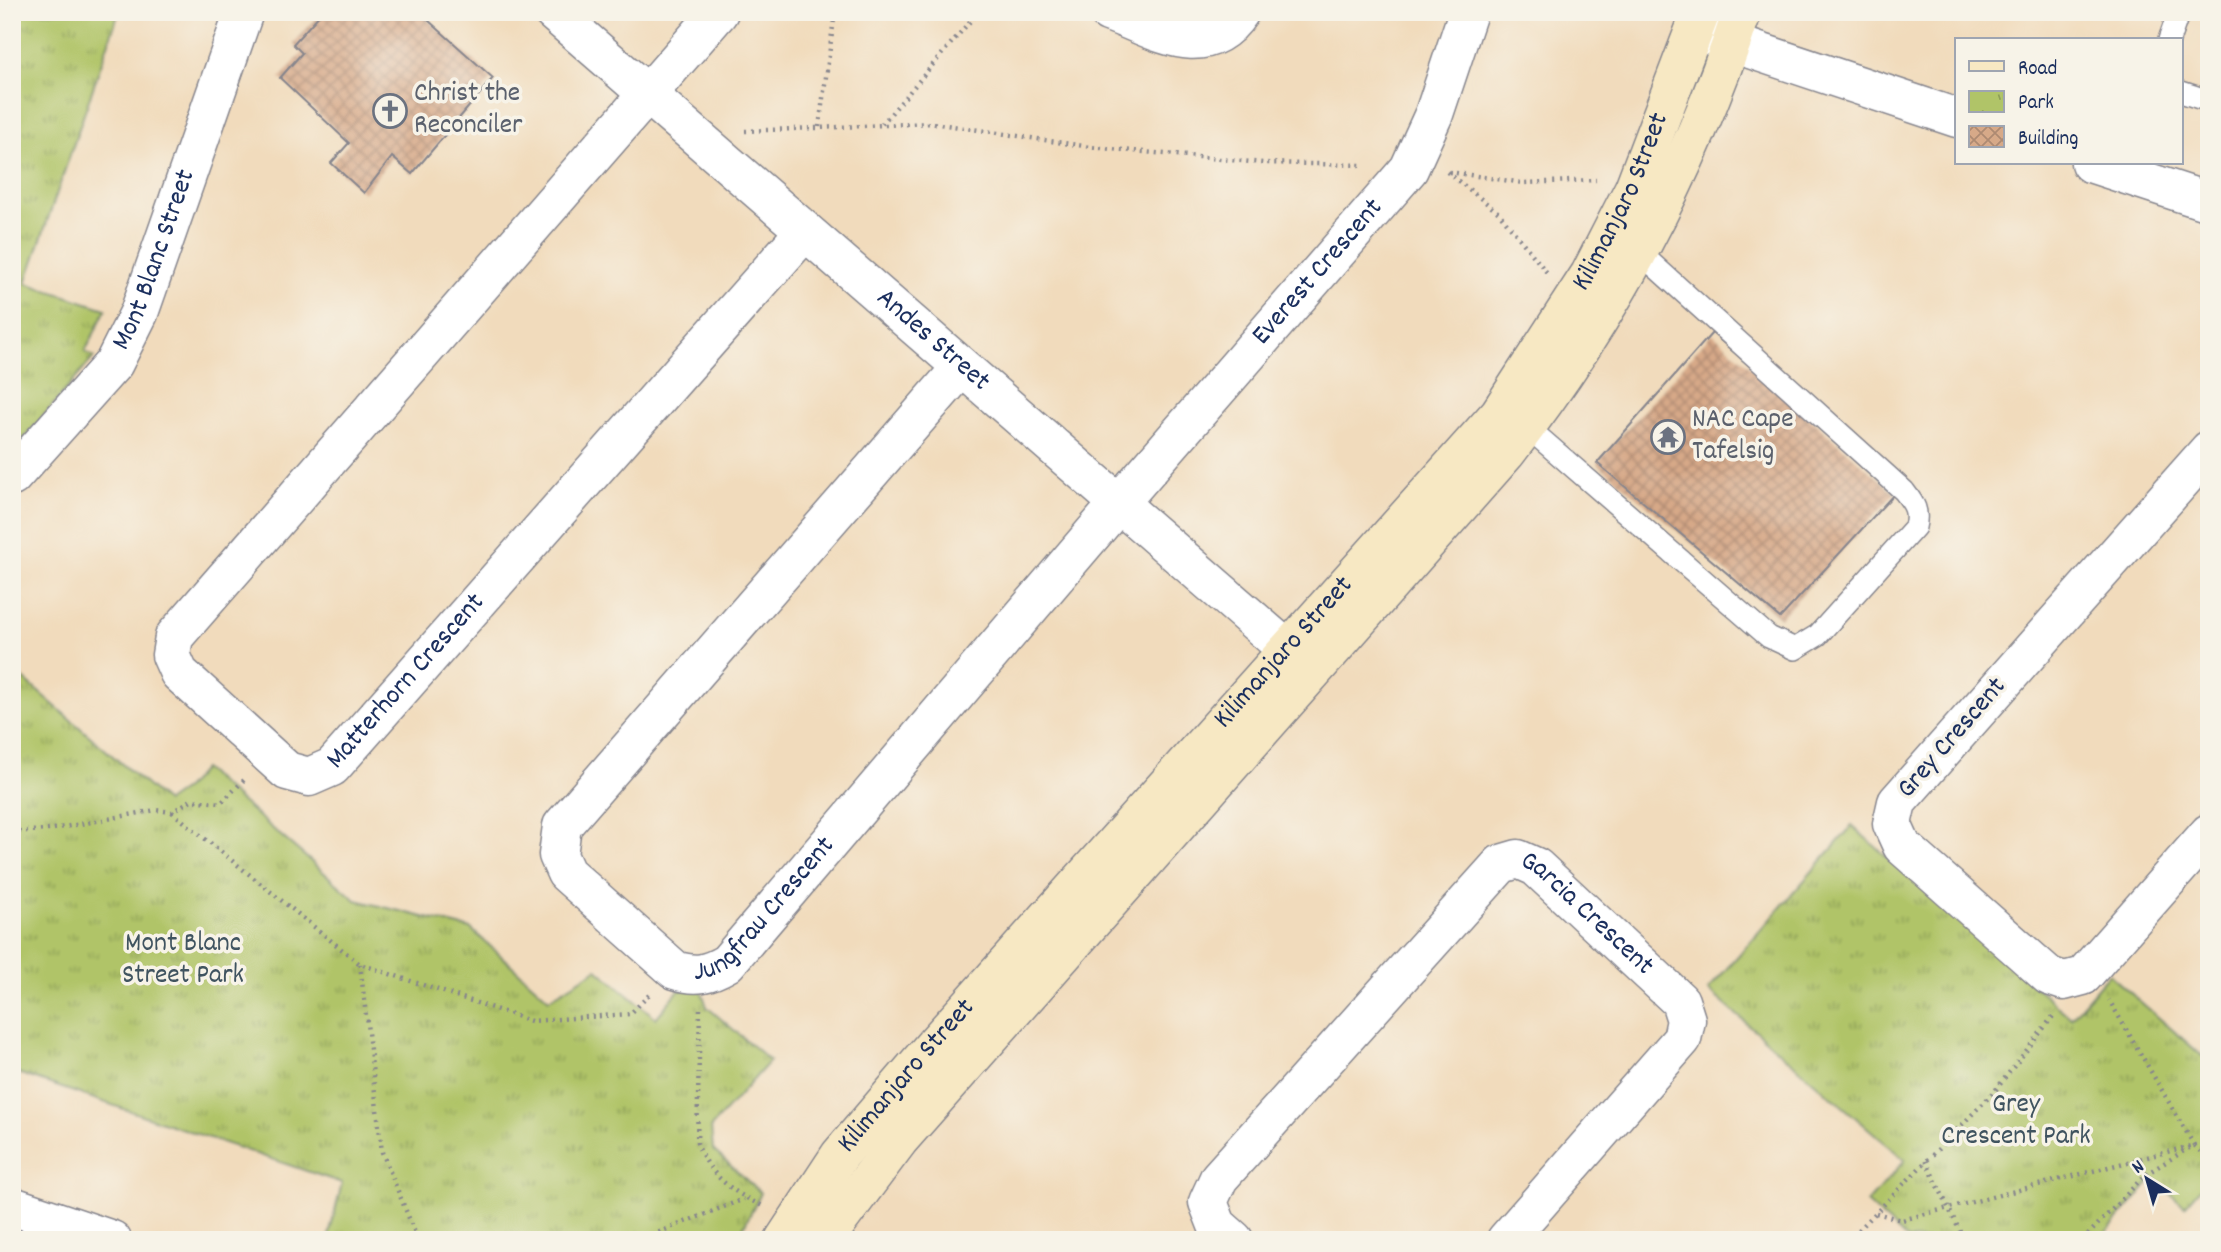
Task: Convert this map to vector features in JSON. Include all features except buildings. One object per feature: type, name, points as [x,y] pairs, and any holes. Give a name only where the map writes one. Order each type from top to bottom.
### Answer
[{"type":"street","name":"Mont Blanc Street","points":[[12,477],[114,363],[139,313],[244,12]]},
{"type":"street","name":"Andes Street","points":[[553,12],[1299,660]]},
{"type":"street","points":[[648,95],[719,12]]},
{"type":"street","points":[[1108,12],[1194,43],[1218,36],[1240,12]]},
{"type":"street","name":"Everest Crescent","points":[[1119,502],[1409,169],[1434,114],[1468,12]]},
{"type":"street","points":[[1697,21],[1737,28],[1955,117]]},
{"type":"street","name":"Kilimanjaro Street","points":[[824,1240],[899,1140],[1299,660],[1473,446],[1546,345],[1590,274],[1634,188],[1697,21]]},
{"type":"street","name":"Kilimanjaro Street","points":[[777,1224],[1299,660],[1526,426],[1578,356],[1639,252],[1675,179],[1737,28]]},
{"type":"street","name":"Matterhorn Crescent","points":[[648,95],[174,637],[171,655],[179,673],[287,771],[309,778],[332,766],[805,231]]},
{"type":"street","points":[[2113,166],[2209,202]]},
{"type":"street","name":"Jungfrau Crescent","points":[[961,368],[562,826],[558,855],[566,873],[684,973],[710,972],[727,963],[1119,502]]},
{"type":"street","name":"Grey Crescent","points":[[2209,450],[1897,802],[1892,812],[1893,831],[1902,846],[2049,976],[2064,981],[2074,980],[2090,968],[2209,833]]},
{"type":"street","name":"Garcia Crescent","points":[[1234,1240],[1217,1224],[1208,1202],[1219,1178],[1501,863],[1518,859],[1536,867],[1680,1002],[1686,1020],[1682,1039],[1506,1240]]},
{"type":"street","points":[[12,1206],[112,1240]]},
{"type":"lane","points":[[2170,38],[2179,12]]},
{"type":"lane","points":[[2182,92],[2209,101]]},
{"type":"lane","points":[[1526,426],[1769,637],[1796,649],[1818,635],[1915,527],[1918,516],[1915,504],[1904,491],[1639,252]]},
{"type":"path","points":[[819,127],[835,12]]},
{"type":"path","points":[[881,125],[978,12]]},
{"type":"path","points":[[738,131],[933,123],[1090,147],[1263,163],[1364,165]]},
{"type":"path","points":[[1440,171],[1524,183],[1607,179]]},
{"type":"path","points":[[1448,172],[1499,213],[1552,277]]},
{"type":"path","points":[[12,832],[48,830],[156,810],[172,811],[191,800],[221,803],[268,753]]},
{"type":"path","points":[[172,811],[360,964],[531,1021],[630,1014],[684,973],[700,993],[697,1143],[705,1163],[723,1182],[777,1224]]},
{"type":"path","points":[[360,964],[382,1152],[418,1240]]},
{"type":"path","points":[[1849,1240],[1994,1092],[2090,968],[2193,1145],[2209,1158]]},
{"type":"path","points":[[1876,1213],[1902,1220],[2193,1145]]},
{"type":"path","points":[[2084,1240],[2146,1174],[2193,1145]]},
{"type":"path","points":[[1926,1161],[1964,1240]]},
{"type":"path","points":[[639,1240],[745,1198]]},
{"type":"green space","points":[[12,12],[119,12],[26,283],[106,309],[85,352],[94,357],[12,453]]},
{"type":"green space","name":"Mont Blanc Street Park","points":[[12,669],[166,802],[186,788],[203,769],[356,900],[471,929],[549,999],[597,969],[656,1018],[679,990],[701,989],[707,1007],[770,1061],[711,1127],[713,1150],[761,1193],[737,1240],[328,1240],[342,1183],[12,1071]]},
{"type":"green space","name":"Grey Crescent Park","points":[[1852,826],[2071,1018],[2109,974],[2209,1062],[2209,1178],[2185,1206],[2153,1179],[2100,1240],[1908,1240],[1867,1203],[1905,1160],[1708,990]]},
{"type":"place","name":"Christ the Reconciler","points":[[390,111]]},
{"type":"place","name":"NAC Cape Tafelsig","points":[[1668,437]]}]
